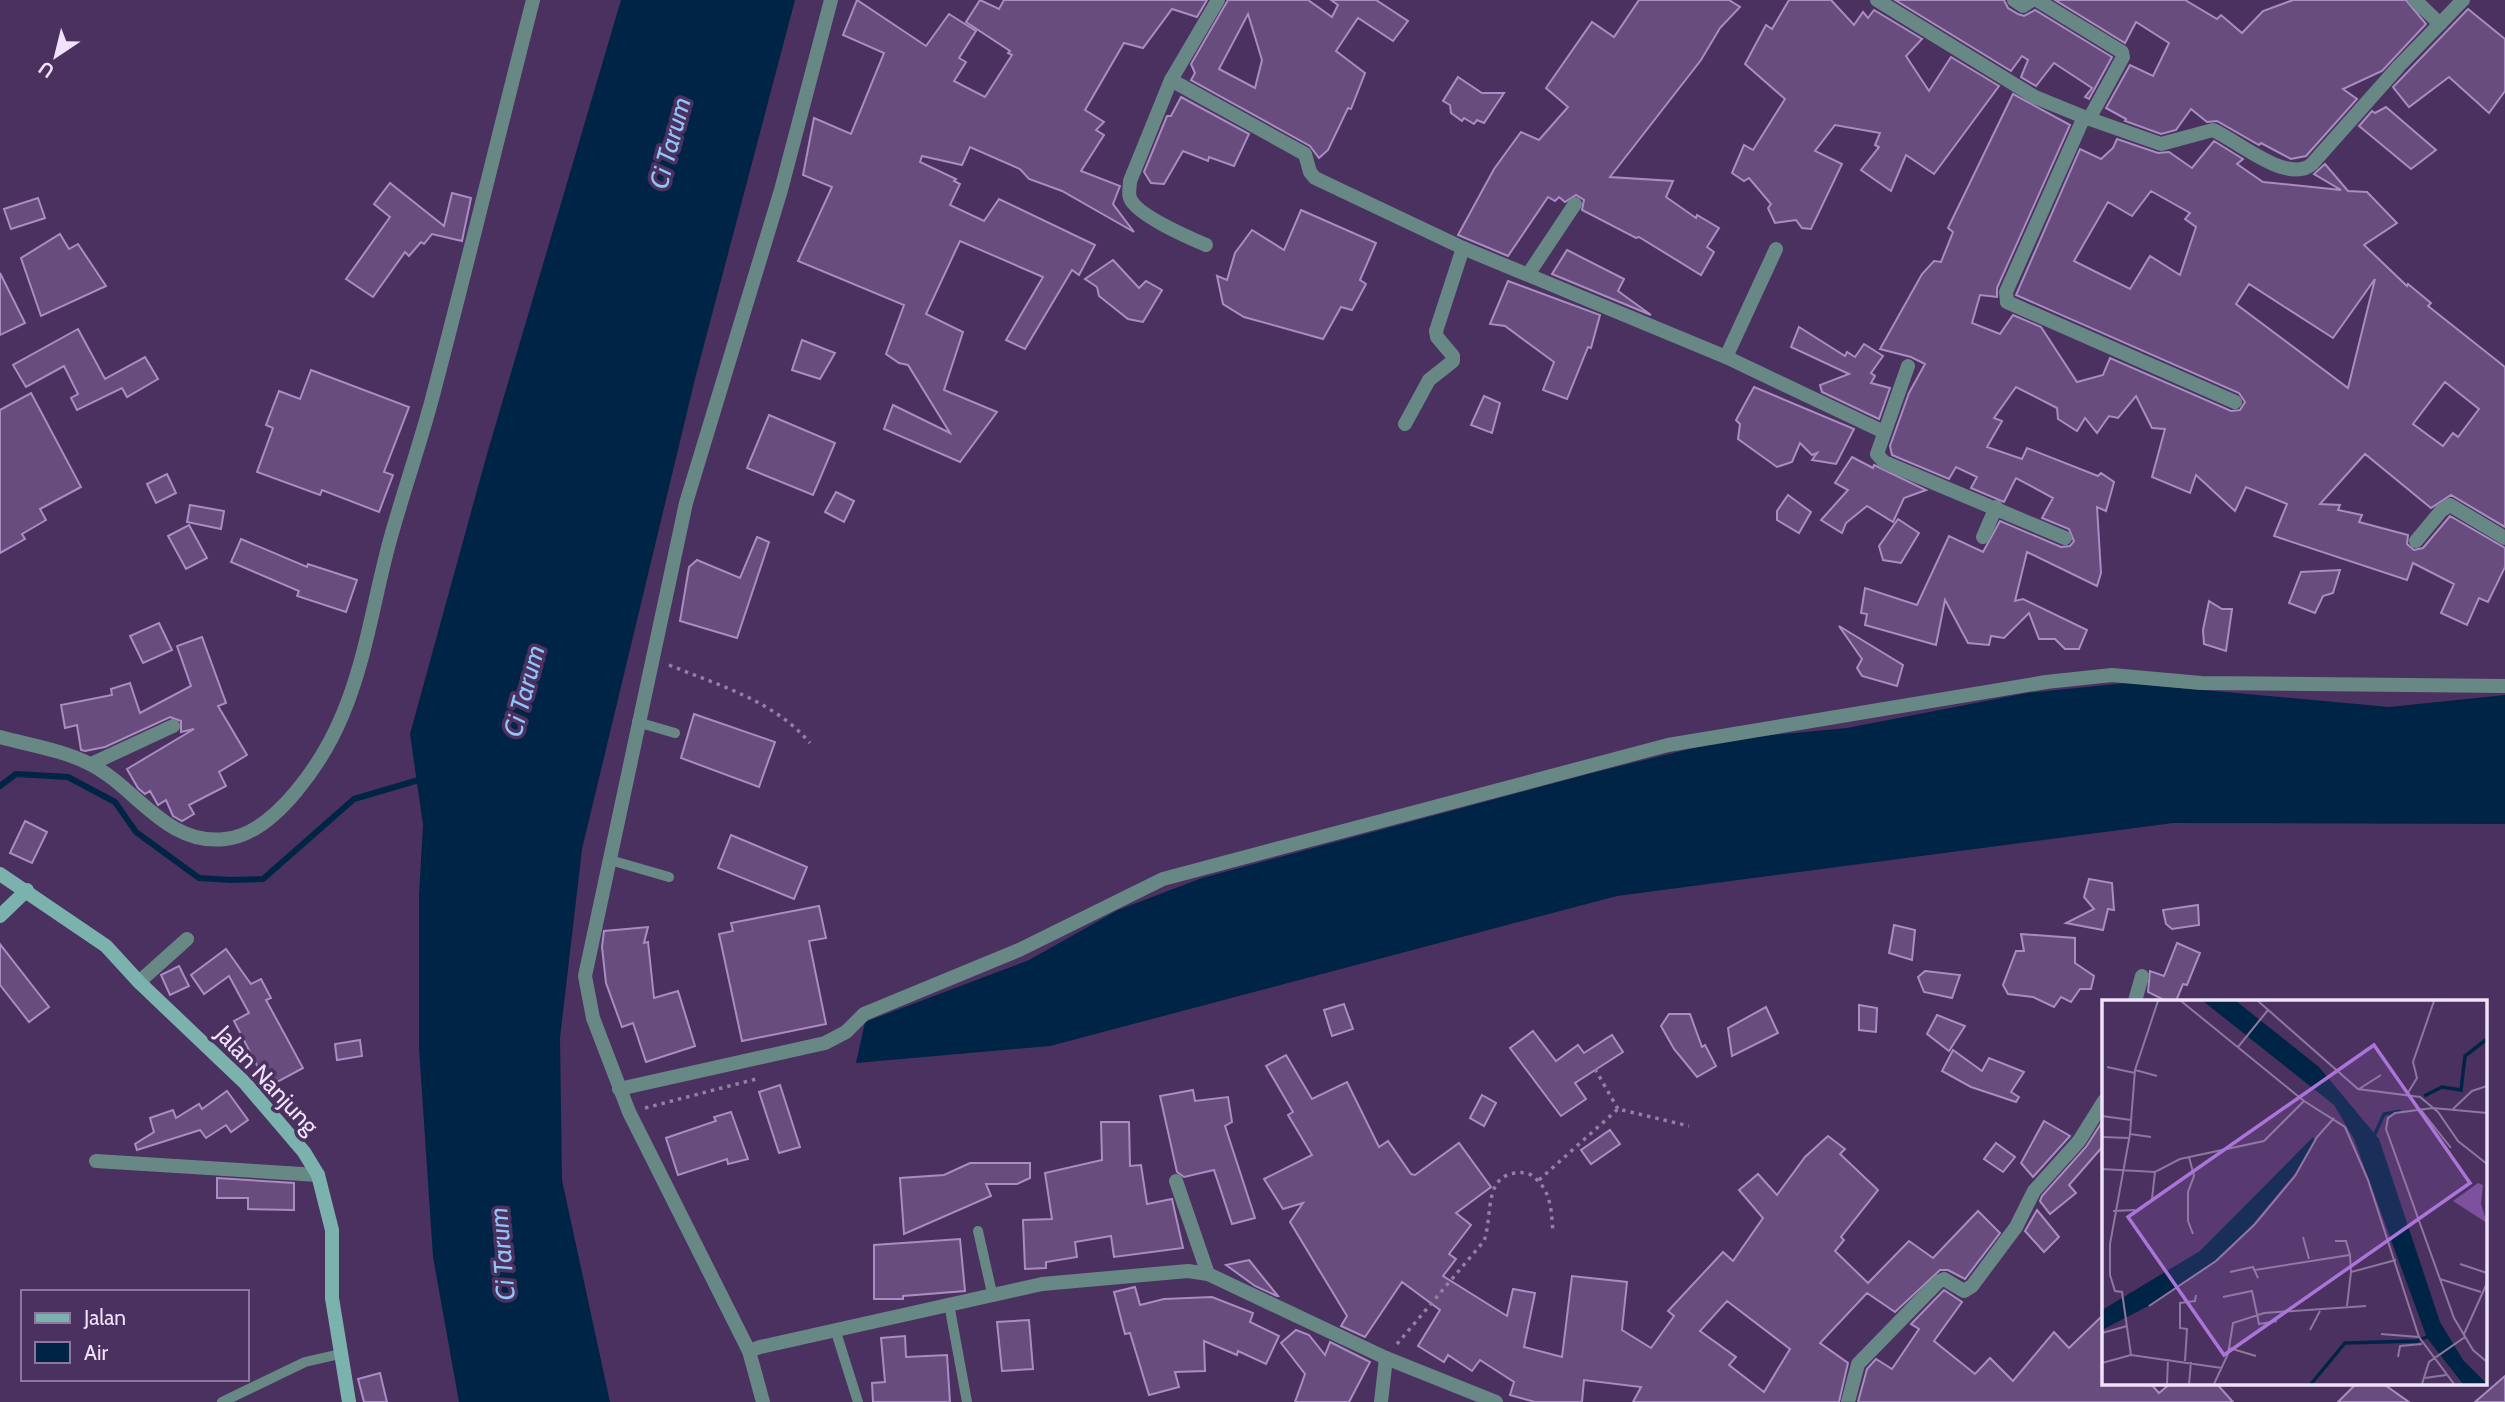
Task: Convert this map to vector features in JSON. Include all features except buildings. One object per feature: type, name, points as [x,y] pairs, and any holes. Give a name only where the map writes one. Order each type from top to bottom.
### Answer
[{"type":"main road","name":"Jalan Nanjung","points":[[0,874],[106,946],[139,982],[245,1083],[304,1152],[318,1175],[332,1230],[332,1298],[349,1402]]},
{"type":"main road","points":[[0,916],[27,890]]},
{"type":"street","points":[[0,737],[91,764],[159,819],[208,840],[229,839],[252,830],[286,802],[317,764],[342,716],[358,668],[390,541],[431,403],[533,0]]},
{"type":"street","points":[[763,1402],[748,1351],[619,1089],[593,1018],[585,976],[637,722],[686,503],[781,190],[831,0]]},
{"type":"street","points":[[1206,245],[1136,206],[1129,195],[1130,181],[1171,80],[1218,0]]},
{"type":"street","points":[[1877,0],[2024,90],[2087,118],[2161,144],[2213,130],[2289,172],[2306,169],[2463,0]]},
{"type":"street","points":[[2014,0],[2023,6],[2034,0],[2122,52],[2123,57],[2087,118],[2006,292],[2007,302],[2235,402]]},
{"type":"street","points":[[2416,0],[2440,24]]},
{"type":"street","points":[[1171,80],[1305,154],[1310,172],[1315,178],[1463,247],[1726,357],[1885,432]]},
{"type":"street","points":[[1529,273],[1575,204]]},
{"type":"street","points":[[1405,424],[1429,380],[1452,361],[1453,356],[1437,337],[1436,331],[1463,247]]},
{"type":"street","points":[[1726,357],[1776,249]]},
{"type":"street","points":[[1908,366],[1900,397],[1877,454],[1884,462],[2065,538]]},
{"type":"street","points":[[2416,541],[2441,511],[2450,505],[2505,538]]},
{"type":"street","points":[[1983,537],[1996,508]]},
{"type":"street","points":[[619,1089],[825,1043],[846,1032],[864,1014],[1018,950],[1163,879],[1668,745],[2046,682],[2112,675],[2201,683],[2505,686]]},
{"type":"street","points":[[91,764],[173,726]]},
{"type":"street","points":[[139,982],[187,939]]},
{"type":"street","points":[[2135,1000],[2142,976]]},
{"type":"street","points":[[1848,1402],[1858,1364],[1938,1282],[1944,1279],[1964,1291],[1972,1286],[2016,1227],[2034,1191],[2079,1141],[2102,1104]]},
{"type":"street","points":[[96,1161],[318,1175]]},
{"type":"street","points":[[1176,1181],[1208,1274]]},
{"type":"street","points":[[748,1351],[992,1293],[1042,1284],[1165,1272],[1208,1274],[1386,1358],[1496,1402]]},
{"type":"street","points":[[1381,1402],[1386,1358]]},
{"type":"lane","points":[[637,722],[675,733]]},
{"type":"lane","points":[[610,860],[669,877]]},
{"type":"lane","points":[[978,1231],[992,1293]]},
{"type":"lane","points":[[949,1304],[967,1402]]},
{"type":"lane","points":[[835,1329],[858,1402]]},
{"type":"lane","points":[[222,1402],[305,1362],[340,1354]]},
{"type":"path","points":[[651,658],[774,710],[791,721],[810,743]]},
{"type":"path","points":[[1595,1069],[1618,1109],[1689,1126]]},
{"type":"path","points":[[629,1112],[758,1078]]},
{"type":"path","points":[[1539,1180],[1618,1109]]},
{"type":"path","points":[[1386,1358],[1484,1241],[1494,1186],[1507,1175],[1519,1172],[1539,1180],[1550,1200],[1553,1232]]},
{"type":"water","name":"Ci Tarum","points":[[621,0],[795,0],[695,379],[582,849],[560,1038],[562,1180],[610,1402],[459,1402],[433,1257],[419,1048],[419,895],[423,825],[410,734],[487,454]]},
{"type":"water","points":[[2126,683],[2389,707],[2505,695],[2505,824],[2173,823],[1617,896],[1050,1046],[856,1063],[865,1022],[1029,960],[1118,910],[1202,878],[1596,772],[1730,739],[1847,728],[2027,693]]},
{"type":"waterway","points":[[0,786],[16,774],[68,777],[115,802],[136,832],[199,878],[231,880],[263,879],[354,799],[422,779]]}]
